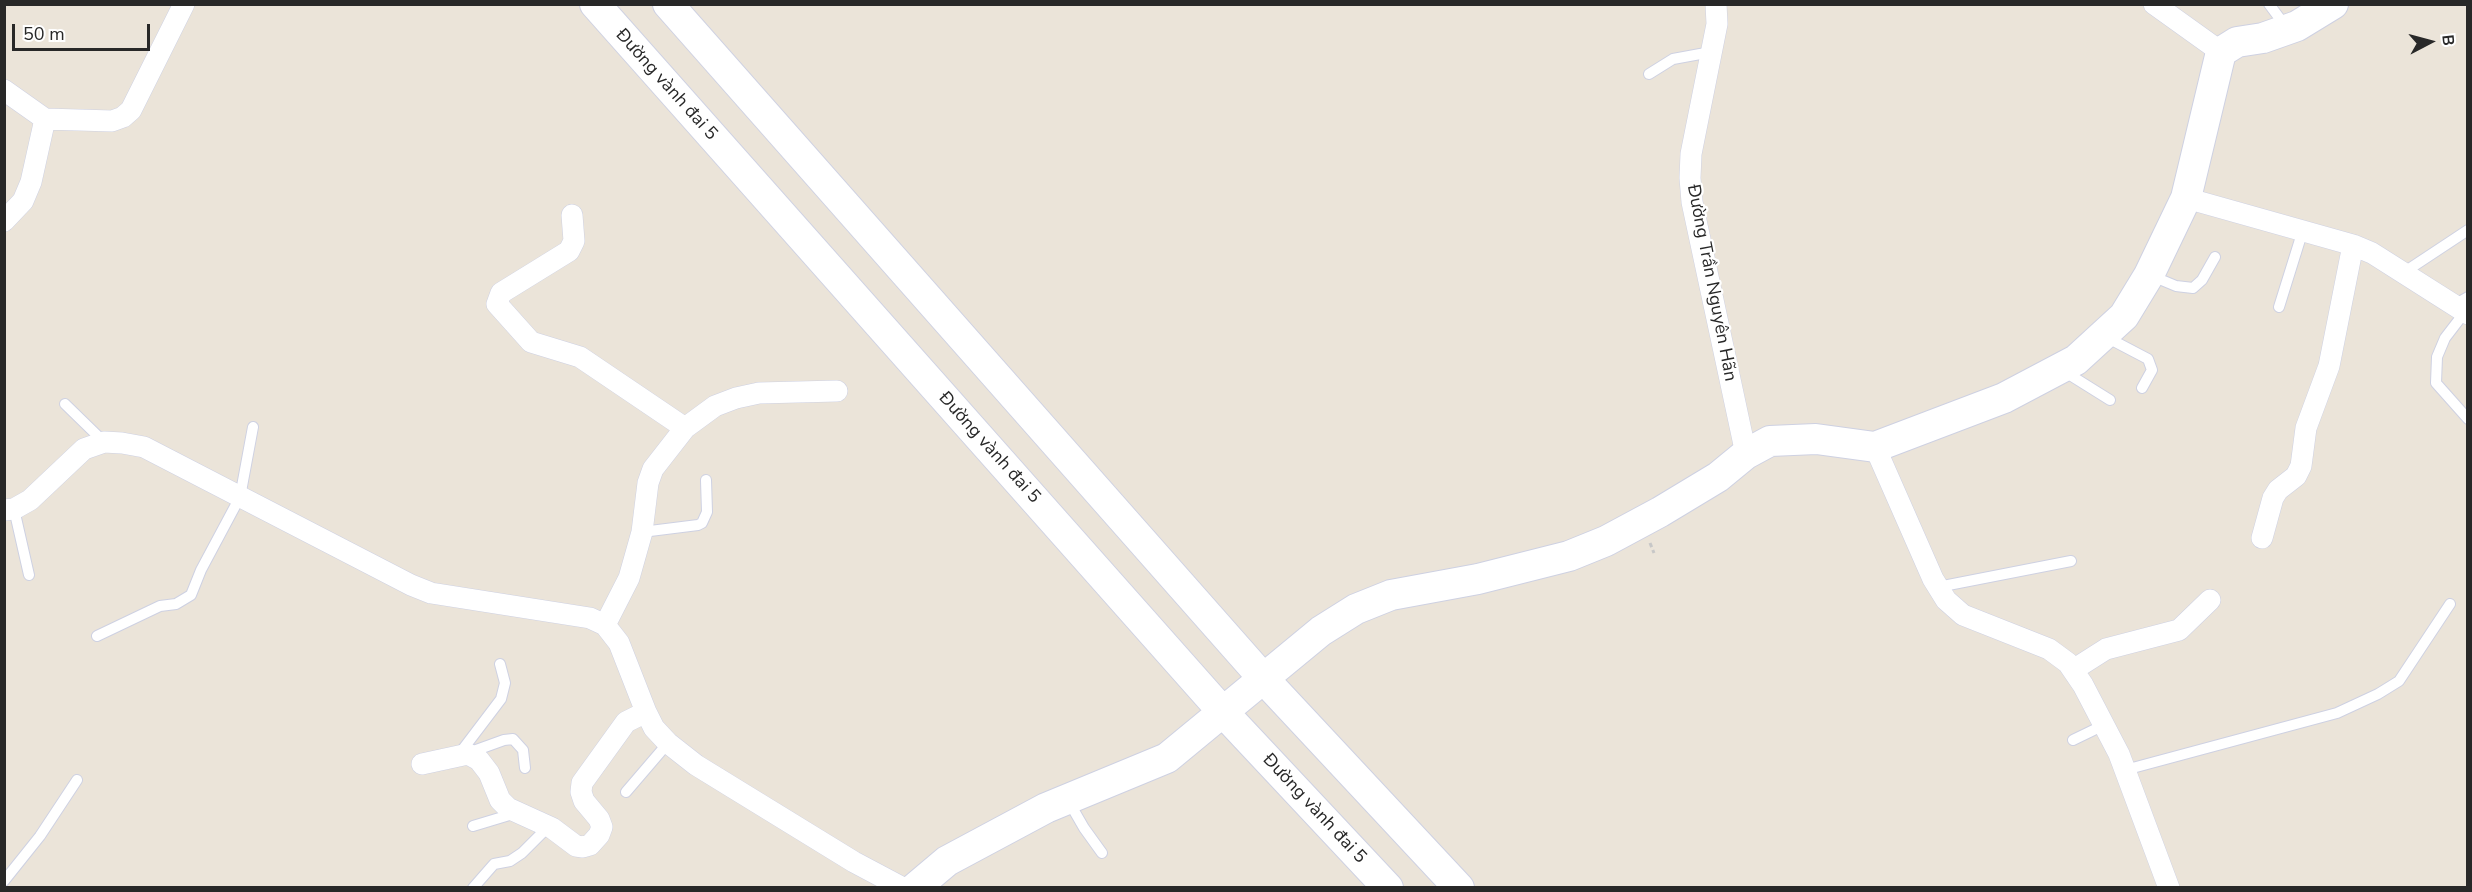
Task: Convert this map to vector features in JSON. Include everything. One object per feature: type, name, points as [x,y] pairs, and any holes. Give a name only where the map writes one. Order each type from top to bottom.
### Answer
[{"type":"main road","name":"Đường vành đai 5","points":[[595,4],[1223,712],[1388,888]]},
{"type":"main road","points":[[668,4],[1263,678],[1459,888]]},
{"type":"main road","points":[[915,888],[947,861],[1067,799],[1167,758],[1321,631],[1356,609],[1391,595],[1505,573],[1569,556],[1606,541],[1718,477],[1746,454],[1770,441],[1816,439],[1875,447],[2004,398],[2076,360],[2124,316],[2149,275],[2186,198],[2221,52],[2237,42],[2263,38],[2288,30],[2332,4]]},
{"type":"street","points":[[4,90],[45,119],[112,121],[123,117],[131,110],[184,4]]},
{"type":"street","name":"Đường Trần Nguyên Hãn","points":[[1716,4],[1717,24],[1691,154],[1690,178],[1692,202],[1746,454]]},
{"type":"street","points":[[2154,4],[2221,52]]},
{"type":"street","points":[[4,221],[23,201],[31,182],[45,119]]},
{"type":"street","points":[[2186,198],[2353,245],[2372,253],[2463,307]]},
{"type":"street","points":[[572,215],[574,241],[569,250],[501,293],[497,304],[531,342],[580,357],[685,428]]},
{"type":"street","points":[[2262,538],[2273,498],[2278,490],[2296,476],[2301,466],[2306,428],[2329,366],[2353,245]]},
{"type":"street","points":[[604,625],[629,578],[642,532],[648,483],[653,469],[685,428],[715,406],[736,398],[759,393],[837,391]]},
{"type":"street","points":[[9,510],[30,500],[84,449],[104,442],[144,447],[411,585],[431,593],[590,618],[604,625],[619,644],[646,712],[654,728],[668,743],[706,771],[854,862],[903,888]]},
{"type":"street","points":[[1875,447],[1946,600],[1964,615],[2049,649],[2068,663],[2073,670],[2104,725],[2125,770],[2169,888]]},
{"type":"street","points":[[2073,670],[2106,649],[2179,630],[2210,600]]},
{"type":"street","points":[[422,764],[463,754],[479,760],[489,774],[500,800],[516,813],[548,827],[576,846],[583,848],[590,845],[599,835],[602,827],[599,819],[584,801],[581,792],[582,783],[626,722],[646,712]]},
{"type":"lane","points":[[2269,4],[2288,30]]},
{"type":"lane","points":[[1649,74],[1673,59],[1711,52]]},
{"type":"lane","points":[[2279,307],[2303,230]]},
{"type":"lane","points":[[2403,273],[2468,230]]},
{"type":"lane","points":[[2149,275],[2176,286],[2193,288],[2202,280],[2215,257]]},
{"type":"lane","points":[[2463,307],[2437,357],[2436,383],[2468,419]]},
{"type":"lane","points":[[2103,336],[2148,359],[2152,370],[2142,388]]},
{"type":"lane","points":[[2060,368],[2110,400]]},
{"type":"lane","points":[[65,404],[104,442]]},
{"type":"lane","points":[[97,636],[160,606],[176,604],[191,595],[201,570],[240,497],[253,427]]},
{"type":"lane","points":[[642,532],[702,523],[707,512],[706,480]]},
{"type":"lane","points":[[9,510],[29,575]]},
{"type":"lane","points":[[1938,587],[2071,561]]},
{"type":"lane","points":[[2125,770],[2337,713],[2378,694],[2400,681],[2450,604]]},
{"type":"lane","points":[[463,754],[501,699],[505,683],[500,664]]},
{"type":"lane","points":[[2073,740],[2104,725]]},
{"type":"lane","points":[[463,754],[513,739],[523,750],[525,768]]},
{"type":"lane","points":[[626,792],[668,743]]},
{"type":"lane","points":[[4,882],[40,836],[77,780]]},
{"type":"lane","points":[[1067,799],[1102,853]]},
{"type":"lane","points":[[473,826],[516,813]]},
{"type":"lane","points":[[473,888],[494,864],[510,861],[522,853],[548,827]]}]
